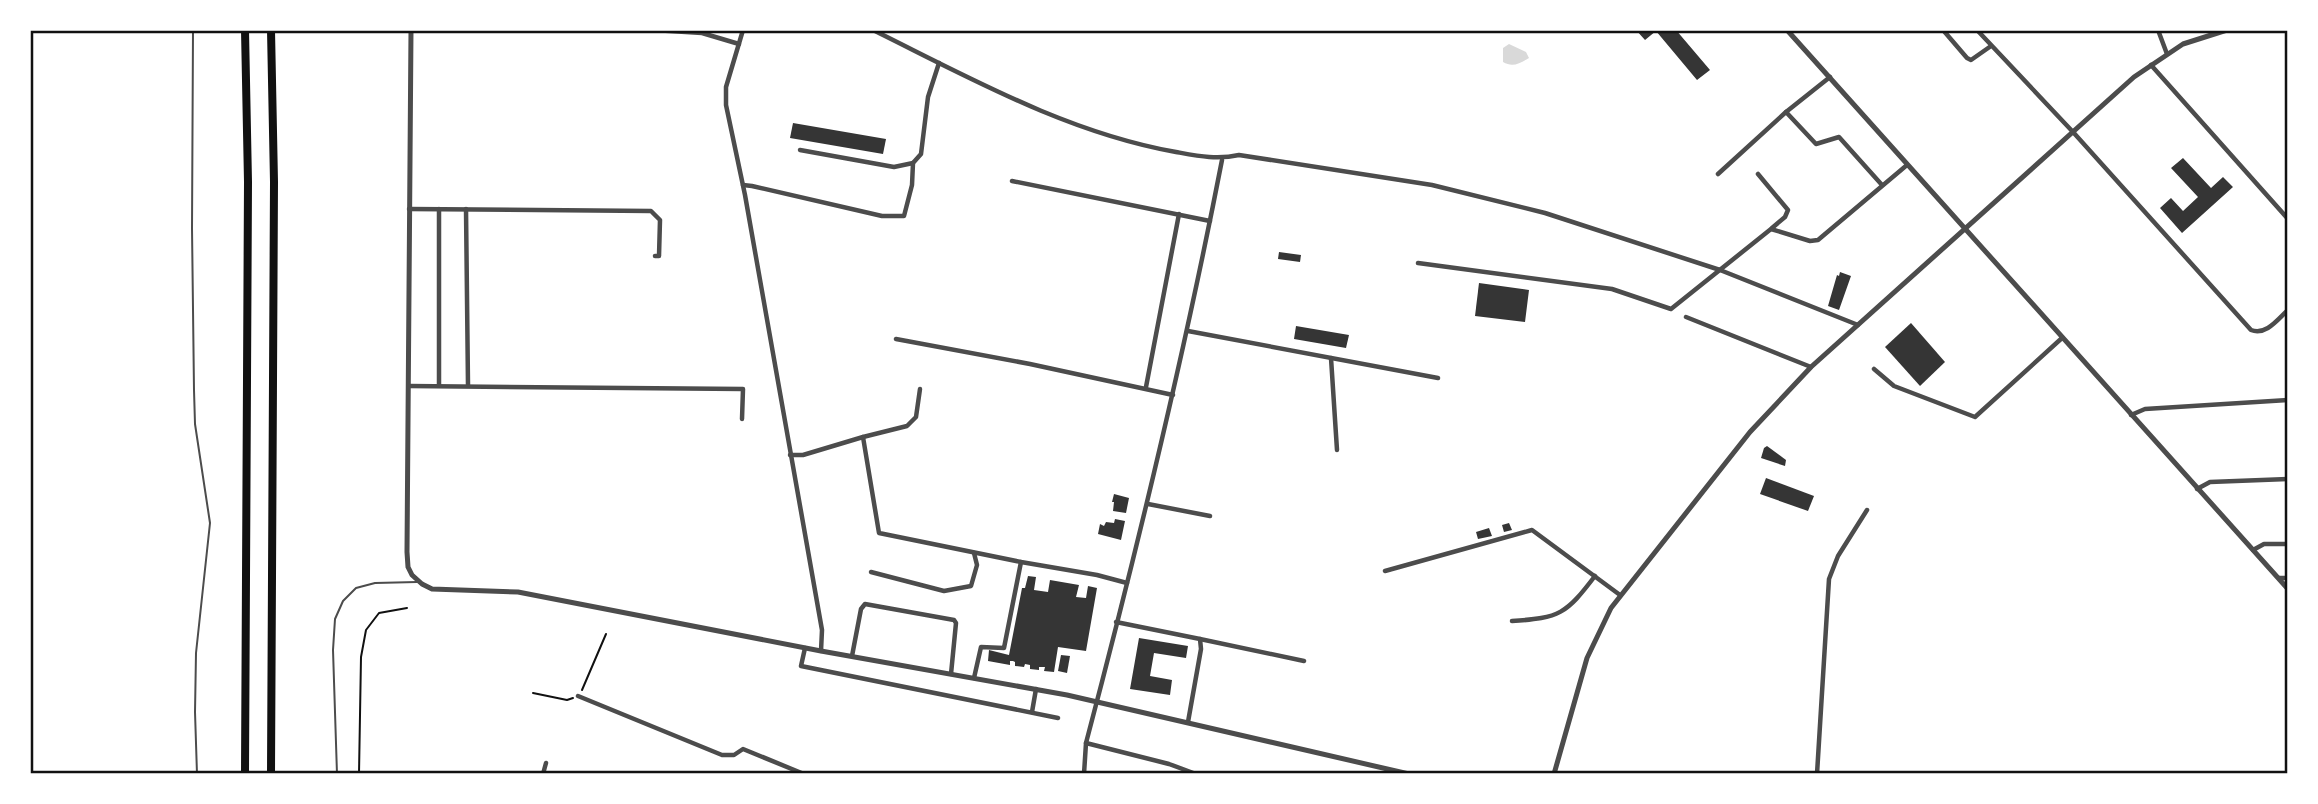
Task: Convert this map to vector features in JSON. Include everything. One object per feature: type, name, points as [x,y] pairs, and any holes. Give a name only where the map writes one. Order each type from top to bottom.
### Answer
[{"type":"highway","points":[[245,30],[248,182],[245,774]]},
{"type":"highway","points":[[271,30],[274,210],[271,774]]},
{"type":"street","points":[[411,30],[407,552],[408,567],[418,581],[436,590],[518,592],[821,651],[1036,689],[1409,774]]},
{"type":"street","points":[[447,30],[570,30]]},
{"type":"street","points":[[647,30],[702,33],[739,44]]},
{"type":"street","points":[[743,30],[729,72],[725,97],[822,629],[821,651]]},
{"type":"street","points":[[873,30],[1042,111],[1101,133],[1159,149],[1222,160],[1240,156],[1432,185],[1558,216],[1720,270],[1858,325]]},
{"type":"street","points":[[1787,30],[2288,589]]},
{"type":"street","points":[[1943,30],[1971,60],[1991,45]]},
{"type":"street","points":[[1977,30],[2074,132],[2251,330],[2257,333],[2263,331],[2288,310]]},
{"type":"street","points":[[2158,30],[2166,54]]},
{"type":"street","points":[[1554,774],[1587,658],[1598,632],[1620,596],[1750,432],[1811,367],[2151,64],[2195,38],[2227,30]]},
{"type":"street","points":[[743,185],[882,216],[899,217],[907,212],[913,163],[920,154],[928,97],[939,62]]},
{"type":"street","points":[[2151,64],[2288,219]]},
{"type":"street","points":[[1718,174],[1786,112],[1830,77]]},
{"type":"street","points":[[1786,112],[1816,144],[1839,137],[1882,185]]},
{"type":"street","points":[[800,149],[894,167],[913,163]]},
{"type":"street","points":[[1084,774],[1086,743],[1148,504],[1188,331],[1222,160]]},
{"type":"street","points":[[1771,229],[1815,241],[1907,164]]},
{"type":"street","points":[[1418,263],[1617,289],[1671,309],[1785,218],[1788,210],[1758,174]]},
{"type":"street","points":[[1012,181],[1210,221]]},
{"type":"street","points":[[409,209],[651,211],[660,220],[659,256],[655,256]]},
{"type":"street","points":[[439,209],[439,385]]},
{"type":"street","points":[[466,209],[468,385]]},
{"type":"street","points":[[1146,387],[1179,214]]},
{"type":"street","points":[[1686,317],[1811,367]]},
{"type":"street","points":[[1188,331],[1438,378]]},
{"type":"street","points":[[1874,369],[1894,386],[1975,417],[2062,338]]},
{"type":"street","points":[[896,340],[1146,387],[1173,395]]},
{"type":"street","points":[[1331,358],[1337,450]]},
{"type":"street","points":[[410,386],[743,389],[742,419]]},
{"type":"street","points":[[790,455],[803,455],[907,426],[916,417],[920,388]]},
{"type":"street","points":[[2131,415],[2145,409],[2288,400]]},
{"type":"street","points":[[863,437],[879,533],[1127,583]]},
{"type":"street","points":[[2197,489],[2210,482],[2288,479]]},
{"type":"street","points":[[1148,504],[1210,516]]},
{"type":"street","points":[[1817,774],[1829,579],[1838,556],[1867,510]]},
{"type":"street","points":[[1385,571],[1532,530],[1620,596]]},
{"type":"street","points":[[2253,550],[2264,544],[2288,544]]},
{"type":"street","points":[[871,572],[943,591],[971,586],[976,565],[974,552]]},
{"type":"street","points":[[974,678],[981,647],[1004,648],[1021,562]]},
{"type":"street","points":[[1512,621],[1559,614],[1573,605],[1595,576]]},
{"type":"street","points":[[2279,578],[2288,578]]},
{"type":"street","points":[[852,656],[861,608],[865,604],[944,618],[956,623],[951,674]]},
{"type":"street","points":[[1116,622],[1304,661]]},
{"type":"street","points":[[1188,722],[1201,649],[1200,639]]},
{"type":"street","points":[[805,648],[801,666],[1058,718]]},
{"type":"street","points":[[1032,712],[1036,689]]},
{"type":"street","points":[[578,696],[722,755],[734,755],[743,749],[804,774]]},
{"type":"street","points":[[1086,743],[1196,774]]},
{"type":"street","points":[[542,774],[546,763]]},
{"type":"lane","points":[[193,30],[194,401],[210,523],[196,653],[197,774]]},
{"type":"lane","points":[[337,774],[333,650],[335,619],[343,601],[356,589],[375,583],[418,581]]},
{"type":"path","points":[[359,774],[361,657],[366,630],[379,613],[407,608]]},
{"type":"path","points":[[533,692],[568,700],[578,696],[606,634]]},
{"type":"shaded area","points":[[1509,44],[1526,52],[1529,58],[1513,65],[1503,62],[1503,48]]},
{"type":"building","points":[[1636,30],[1676,30],[1710,70],[1697,80],[1656,31],[1645,40]]},
{"type":"building","points":[[793,123],[886,139],[883,154],[790,138]]},
{"type":"building","points":[[2183,158],[2211,188],[2223,177],[2233,187],[2182,233],[2160,208],[2171,198],[2183,211],[2198,197],[2171,168]]},
{"type":"building","points":[[1279,252],[1301,255],[1300,262],[1278,259]]},
{"type":"building","points":[[1840,272],[1851,276],[1839,310],[1828,306]]},
{"type":"building","points":[[1479,283],[1529,290],[1525,322],[1475,316]]},
{"type":"building","points":[[1911,323],[1945,362],[1920,386],[1885,347]]},
{"type":"building","points":[[1296,326],[1349,335],[1346,348],[1294,339]]},
{"type":"building","points":[[1767,446],[1786,460],[1785,466],[1761,458]]},
{"type":"building","points":[[1766,478],[1814,496],[1808,511],[1760,494]]},
{"type":"building","points":[[1114,494],[1129,498],[1126,513],[1113,511]]},
{"type":"building","points":[[1115,519],[1125,521],[1121,540],[1098,534],[1100,524],[1104,526],[1106,522],[1114,523]]},
{"type":"building","points":[[1509,523],[1512,530],[1504,532],[1502,525]]},
{"type":"building","points":[[1489,528],[1492,536],[1478,539],[1476,532]]},
{"type":"building","points":[[1028,576],[1036,577],[1034,590],[1048,592],[1050,580],[1079,585],[1076,597],[1086,598],[1088,586],[1097,588],[1086,651],[1058,647],[1054,672],[1044,671],[1045,667],[1039,667],[1039,670],[1030,669],[1030,665],[1025,664],[1024,667],[1015,666],[1013,661],[1010,661],[1010,665],[988,661],[989,650],[1009,655],[1022,588],[1025,588]]},
{"type":"building","points":[[1139,638],[1188,646],[1186,658],[1154,653],[1150,676],[1172,680],[1170,695],[1130,689]]},
{"type":"building","points":[[1061,655],[1070,656],[1067,673],[1058,671]]}]
